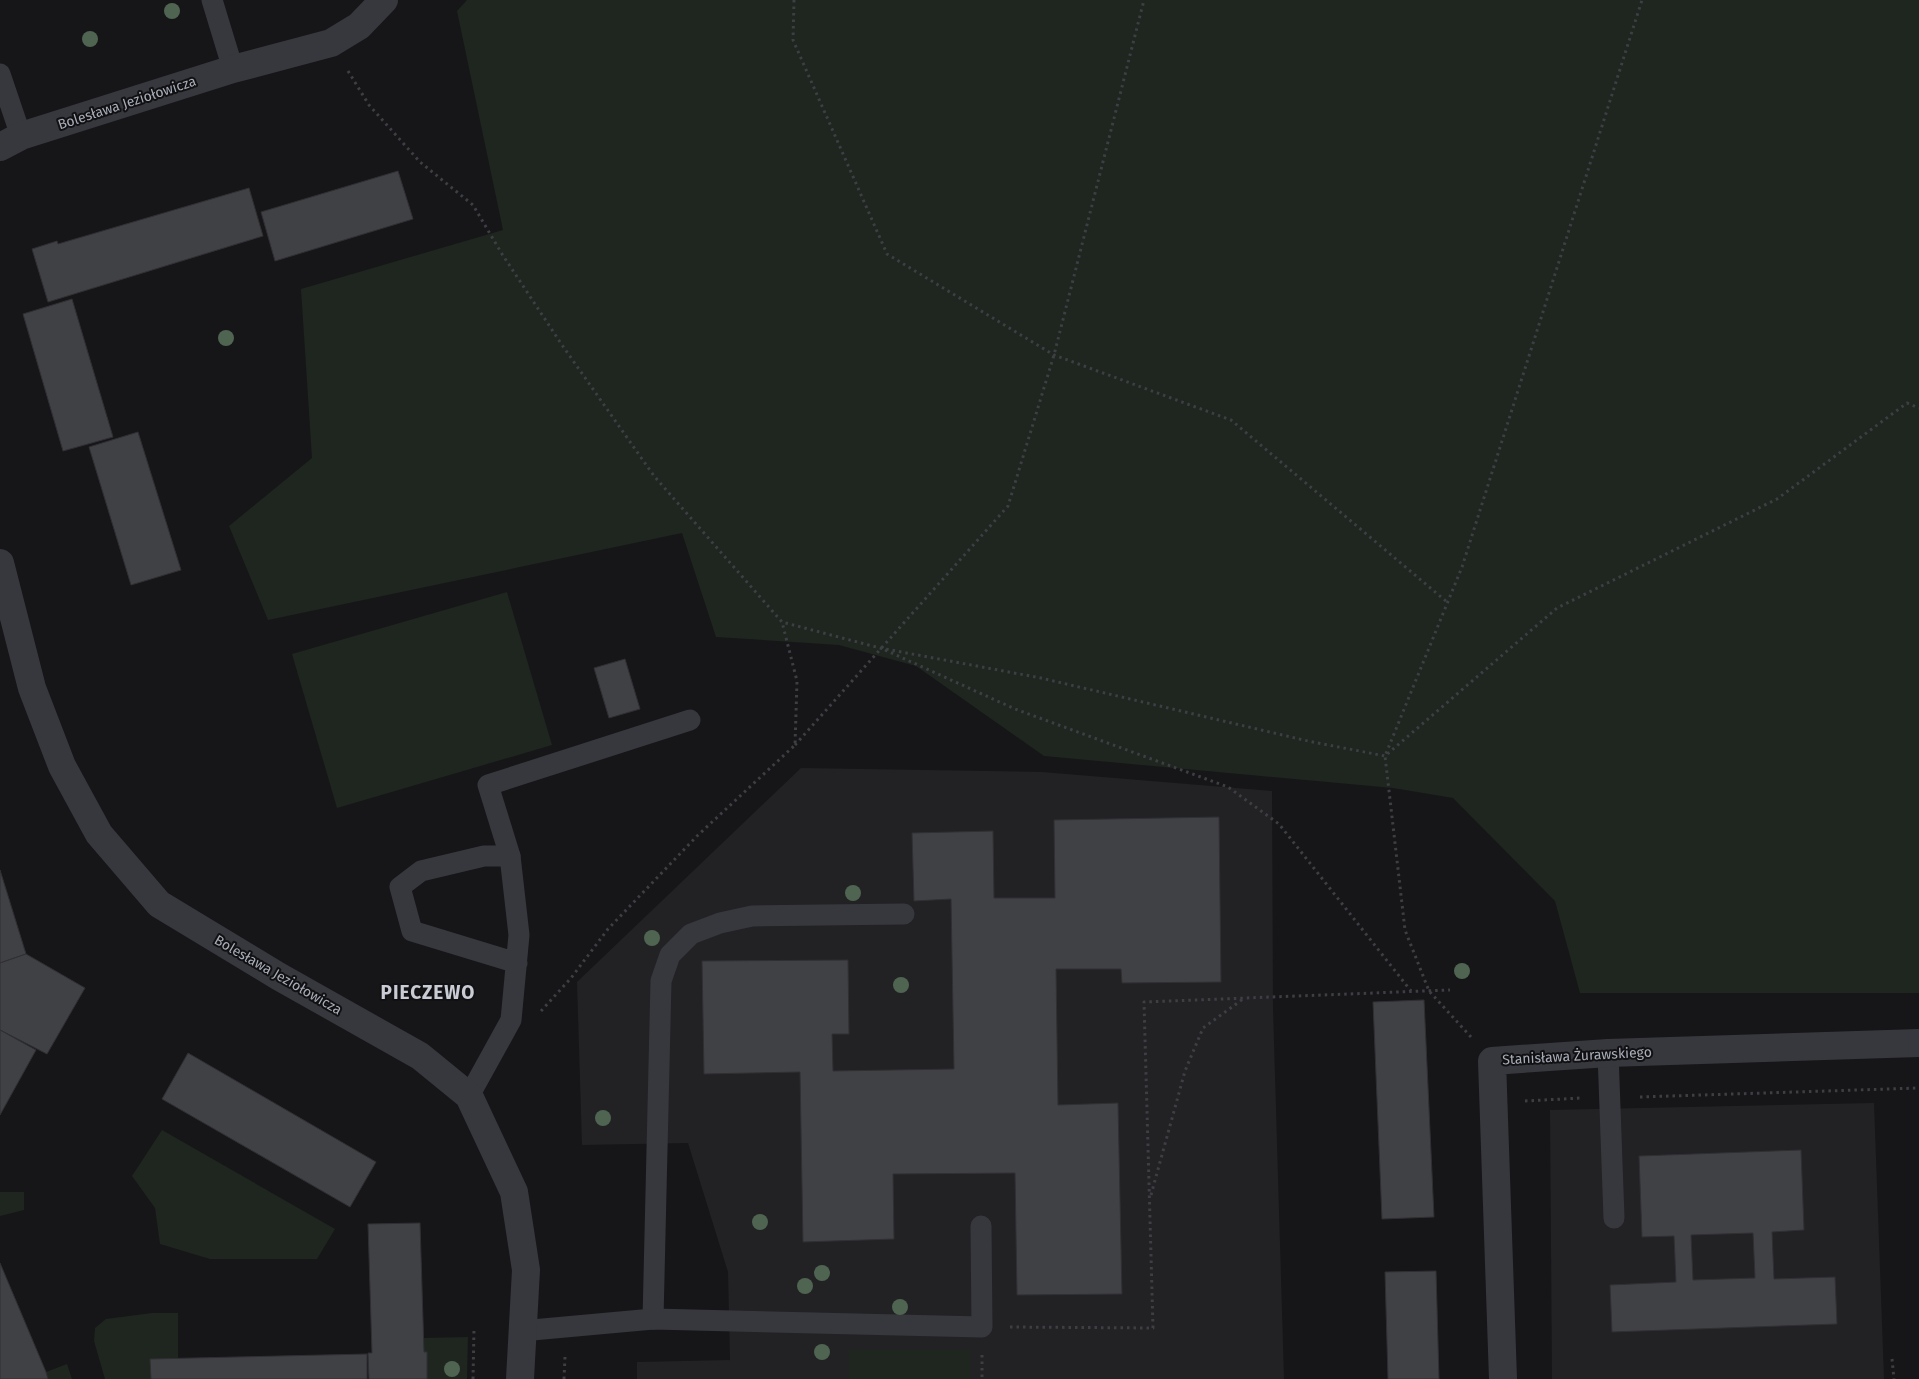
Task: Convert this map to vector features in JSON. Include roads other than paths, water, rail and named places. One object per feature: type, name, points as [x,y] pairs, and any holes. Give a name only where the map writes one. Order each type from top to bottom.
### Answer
[{"type":"street","name":"Bolesława Jeziołowicza","points":[[11,142],[233,69],[331,43],[360,26],[384,0]]},
{"type":"street","name":"Bolesława Jeziołowicza","points":[[0,563],[32,688],[62,766],[99,834],[159,904],[278,976],[420,1056],[469,1096],[514,1192],[526,1270],[521,1331],[520,1379]]},
{"type":"street","name":"Stanisława Żurawskiego","points":[[1503,1379],[1492,1061],[1608,1053],[1919,1043]]},
{"type":"lane","points":[[212,0],[233,69]]},
{"type":"lane","name":"Bolesława Jeziołowicza","points":[[0,74],[11,142]]},
{"type":"lane","points":[[469,1096],[512,1020],[519,935],[510,856],[488,785],[690,720]]},
{"type":"lane","points":[[510,856],[484,856],[421,871],[400,888],[412,931],[517,963]]},
{"type":"lane","points":[[653,1319],[661,980],[670,956],[692,934],[720,923],[752,916],[904,914]]},
{"type":"lane","points":[[1608,1053],[1614,1218]]},
{"type":"lane","points":[[521,1331],[653,1319],[982,1326],[981,1226]]},
{"type":"district","name":"PIECZEWO","points":[[428,992]]}]
